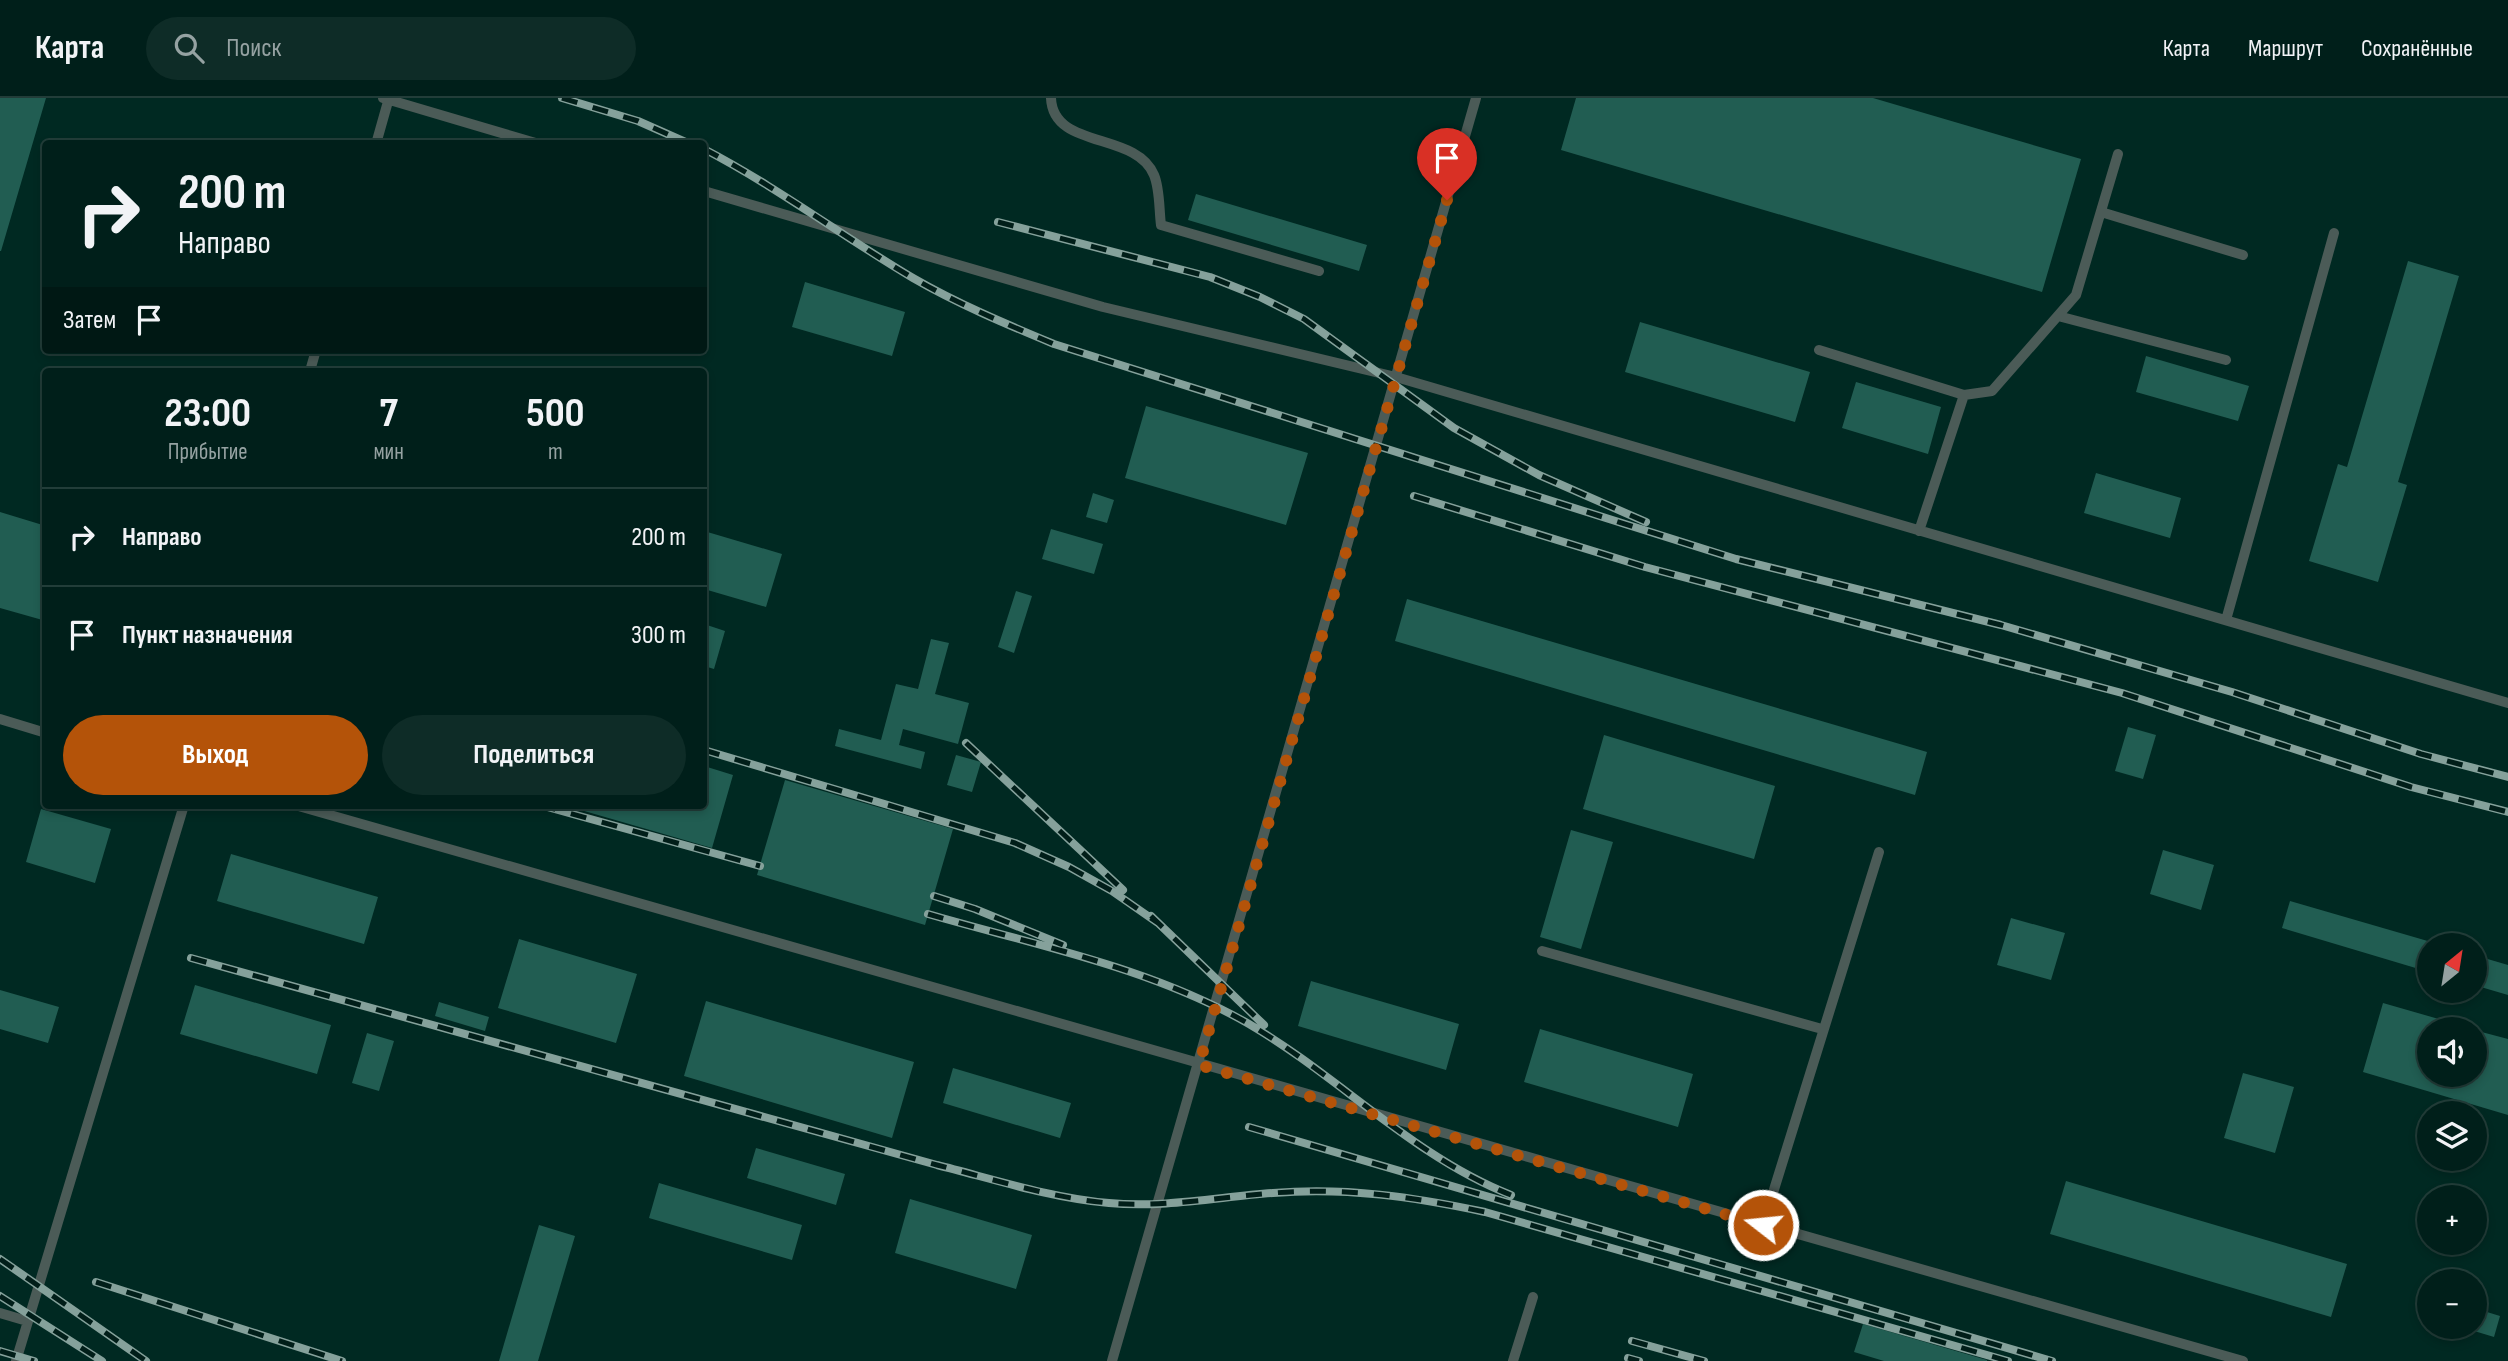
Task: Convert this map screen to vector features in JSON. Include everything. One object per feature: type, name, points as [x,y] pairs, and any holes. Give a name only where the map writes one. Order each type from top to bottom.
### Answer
[{"type":"lane","points":[[1051,98],[1051,111],[1062,126],[1140,155],[1155,175],[1161,225],[1318,271]]},
{"type":"lane","points":[[1112,1361],[1476,98]]},
{"type":"lane","points":[[377,140],[387,99],[525,140]]},
{"type":"lane","points":[[1819,350],[1964,395],[1992,391],[2076,295],[2118,155]]},
{"type":"lane","points":[[707,192],[1103,307],[1396,377],[2508,703]]},
{"type":"lane","points":[[2101,212],[2243,255]]},
{"type":"lane","points":[[2226,620],[2334,233]]},
{"type":"lane","points":[[2058,316],[2226,360]]},
{"type":"lane","points":[[1919,530],[1964,395]]},
{"type":"lane","points":[[0,719],[42,732]]},
{"type":"lane","points":[[16,1361],[183,809]]},
{"type":"lane","points":[[309,809],[2243,1361]]},
{"type":"lane","points":[[1763,1225],[1879,852]]},
{"type":"lane","points":[[1542,951],[1822,1029]]},
{"type":"lane","points":[[1513,1361],[1533,1297]]},
{"type":"lane","points":[[0,1313],[27,1321]]},
{"type":"building","points":[[0,98],[46,98],[1,251],[0,251]]},
{"type":"building","points":[[1576,98],[1873,98],[2081,159],[2042,292],[1561,150]]},
{"type":"building","points":[[1196,194],[1367,245],[1359,271],[1188,220]]},
{"type":"building","points":[[2408,261],[2459,276],[2398,482],[2407,485],[2378,582],[2309,561],[2338,464],[2347,467]]},
{"type":"building","points":[[805,282],[905,312],[892,356],[792,327]]},
{"type":"building","points":[[1640,322],[1810,372],[1795,422],[1625,372]]},
{"type":"building","points":[[2146,356],[2249,386],[2238,421],[2136,392]]},
{"type":"building","points":[[1856,382],[1941,407],[1928,454],[1842,428]]},
{"type":"building","points":[[1146,406],[1308,453],[1286,525],[1125,478]]},
{"type":"building","points":[[2096,473],[2181,498],[2170,538],[2084,513]]},
{"type":"building","points":[[1093,493],[1114,500],[1107,523],[1086,517]]},
{"type":"building","points":[[0,512],[42,525],[42,620],[0,608]]},
{"type":"building","points":[[1051,529],[1103,544],[1094,574],[1042,559]]},
{"type":"building","points":[[707,532],[782,554],[766,607],[707,590]]},
{"type":"building","points":[[1016,591],[1032,596],[1014,653],[998,647]]},
{"type":"building","points":[[1407,599],[1927,752],[1915,795],[1395,641]]},
{"type":"building","points":[[707,625],[725,631],[714,669],[707,667]]},
{"type":"building","points":[[931,639],[949,643],[935,694],[969,703],[958,744],[903,729],[899,745],[925,752],[921,769],[835,746],[839,729],[881,740],[896,684],[918,689]]},
{"type":"building","points":[[2128,727],[2156,735],[2143,779],[2115,771]]},
{"type":"building","points":[[1604,735],[1775,786],[1754,859],[1583,809]]},
{"type":"building","points":[[956,755],[981,762],[972,792],[947,785]]},
{"type":"building","points":[[707,767],[733,775],[712,848],[577,809],[707,809]]},
{"type":"building","points":[[785,780],[953,829],[925,925],[757,875]]},
{"type":"building","points":[[41,809],[111,829],[95,883],[26,862]]},
{"type":"building","points":[[1571,830],[1613,842],[1581,949],[1540,937]]},
{"type":"building","points":[[2163,850],[2214,865],[2201,910],[2150,894]]},
{"type":"building","points":[[231,854],[378,897],[364,944],[217,901]]},
{"type":"building","points":[[2290,901],[2417,938],[2417,968],[2282,928]]},
{"type":"building","points":[[2011,918],[2065,933],[2051,980],[1997,965]]},
{"type":"building","points":[[519,939],[637,974],[616,1043],[498,1008]]},
{"type":"building","points":[[2487,959],[2508,965],[2508,995],[2487,989]]},
{"type":"building","points":[[1311,981],[1459,1024],[1446,1070],[1298,1026]]},
{"type":"building","points":[[195,985],[331,1025],[317,1074],[180,1034]]},
{"type":"building","points":[[0,990],[59,1007],[48,1043],[0,1029]]},
{"type":"building","points":[[706,1001],[914,1062],[892,1138],[684,1076]]},
{"type":"building","points":[[439,1002],[489,1017],[485,1031],[435,1016]]},
{"type":"building","points":[[2383,1003],[2432,1017],[2417,1017],[2417,1087],[2487,1087],[2487,1033],[2508,1039],[2508,1115],[2487,1109],[2487,1101],[2461,1101],[2363,1072]]},
{"type":"building","points":[[1540,1029],[1693,1074],[1678,1127],[1524,1082]]},
{"type":"building","points":[[367,1033],[394,1041],[379,1091],[352,1083]]},
{"type":"building","points":[[953,1068],[1071,1103],[1060,1138],[943,1103]]},
{"type":"building","points":[[2243,1073],[2294,1087],[2275,1153],[2224,1138]]},
{"type":"building","points":[[756,1148],[845,1174],[836,1205],[747,1178]]},
{"type":"building","points":[[2066,1181],[2347,1264],[2331,1317],[2050,1234]]},
{"type":"building","points":[[659,1183],[802,1225],[792,1260],[649,1218]]},
{"type":"building","points":[[910,1199],[1032,1235],[1016,1289],[895,1253]]},
{"type":"building","points":[[539,1225],[575,1236],[538,1361],[499,1361]]},
{"type":"building","points":[[2487,1312],[2500,1316],[2494,1337],[2487,1335]]},
{"type":"building","points":[[1863,1324],[1987,1361],[1884,1361],[1854,1352]]},
{"type":"railway","points":[[562,98],[638,121],[681,140]]},
{"type":"railway","points":[[707,151],[930,287],[1054,344],[1736,559],[2001,625],[2232,692],[2421,754],[2508,777]]},
{"type":"railway","points":[[998,222],[1210,277],[1260,297],[1304,319],[1454,428],[1539,475],[1646,522]]},
{"type":"railway","points":[[1414,496],[1645,567],[2122,693],[2411,787],[2508,812]]},
{"type":"railway","points":[[966,743],[1123,890]]},
{"type":"railway","points":[[707,751],[1015,843],[1069,867],[1112,891],[1158,923]]},
{"type":"railway","points":[[554,809],[760,866]]},
{"type":"railway","points":[[934,896],[975,909],[1063,945]]},
{"type":"railway","points":[[928,914],[1092,960],[1212,1004],[1282,1045],[1442,1160],[1511,1195]]},
{"type":"railway","points":[[1151,916],[1264,1025]]},
{"type":"railway","points":[[191,958],[937,1165],[1044,1192],[1087,1201],[1130,1204],[1171,1203],[1300,1191],[1353,1192],[1432,1202],[1485,1212],[2008,1361]]},
{"type":"railway","points":[[1249,1127],[2052,1361]]},
{"type":"railway","points":[[0,1259],[146,1361]]},
{"type":"railway","points":[[96,1282],[342,1361]]},
{"type":"railway","points":[[0,1296],[102,1361]]},
{"type":"railway","points":[[1632,1341],[1704,1361]]},
{"type":"railway","points":[[0,1351],[34,1361]]},
{"type":"railway","points":[[1628,1358],[1639,1361]]},
{"type":"route","points":[[1447,200],[1199,1065],[1763,1225]]}]
